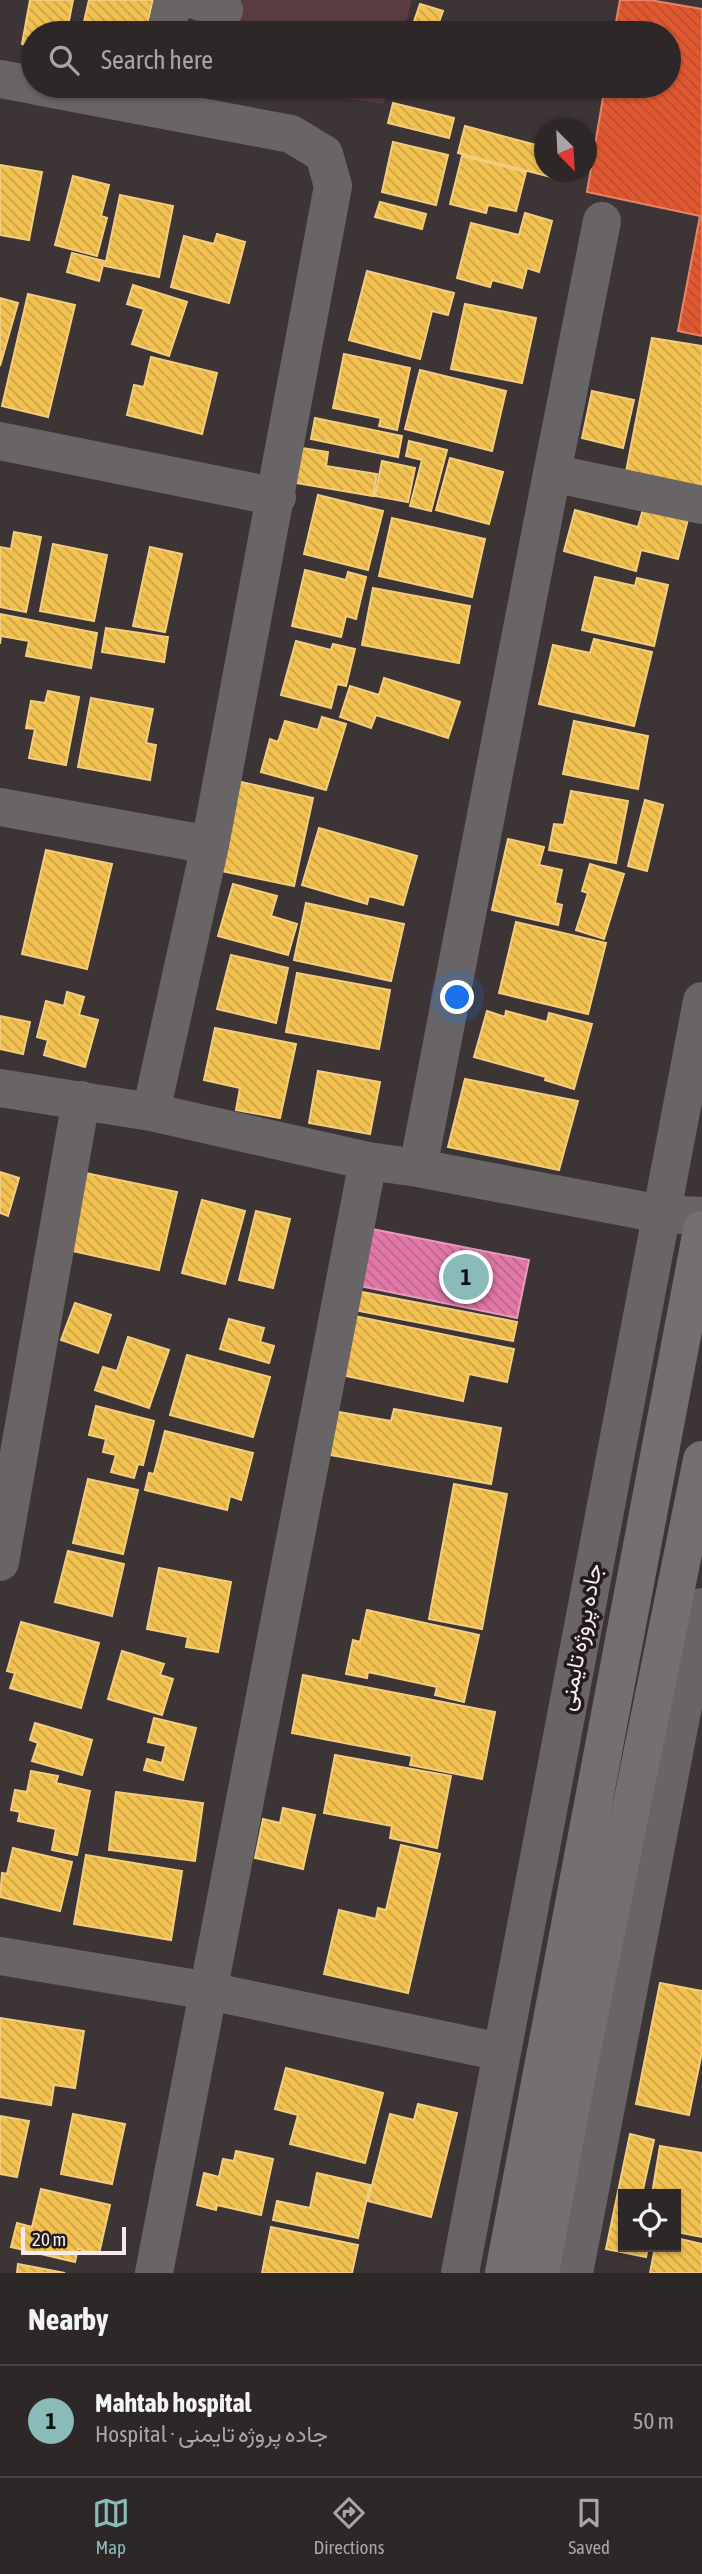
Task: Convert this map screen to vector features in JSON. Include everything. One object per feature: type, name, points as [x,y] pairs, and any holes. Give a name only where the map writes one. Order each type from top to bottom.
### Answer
[{"type":"main road","name":"جاده پروژه تایمنی","points":[[504,2273],[702,1230]]},
{"type":"main road","points":[[540,2273],[575,2084],[702,1460]]},
{"type":"street","points":[[169,21],[173,0]]},
{"type":"street","points":[[0,79],[21,83]]},
{"type":"street","points":[[151,1112],[210,845],[333,186],[324,154],[291,134],[160,98]]},
{"type":"street","points":[[418,1168],[603,221]]},
{"type":"street","points":[[0,442],[277,497]]},
{"type":"street","points":[[552,473],[702,505]]},
{"type":"street","points":[[0,807],[210,845]]},
{"type":"street","name":"جاده پروژه تایمنی","points":[[460,2273],[702,1001]]},
{"type":"street","points":[[0,1088],[151,1112],[368,1161],[661,1214],[702,1216]]},
{"type":"street","points":[[0,1562],[81,1100]]},
{"type":"street","points":[[154,2273],[368,1161]]},
{"type":"street","points":[[574,2273],[702,1607]]},
{"type":"street","points":[[0,1956],[209,1991],[501,2052]]},
{"type":"shaded area","points":[[225,0],[412,0],[406,21],[222,21]]},
{"type":"shaded area","points":[[344,98],[385,98],[383,104]]},
{"type":"building: Homes","points":[[30,0],[73,0],[69,21],[26,21]]},
{"type":"building: Homes","points":[[89,0],[153,0],[148,21],[84,21]]},
{"type":"building: Homes","points":[[420,4],[443,11],[439,21],[414,21]]},
{"type":"building: Homes","points":[[393,103],[454,118],[449,138],[388,123]]},
{"type":"building: Homes","points":[[465,126],[534,144],[534,173],[458,153]]},
{"type":"building: Homes","points":[[393,142],[448,155],[436,205],[382,192]]},
{"type":"building: Homes","points":[[462,156],[526,172],[516,211],[488,205],[486,213],[450,204]]},
{"type":"building: Homes","points":[[0,165],[42,172],[29,240],[0,235]]},
{"type":"building: Homes","points":[[73,176],[109,185],[101,216],[107,218],[97,256],[55,245]]},
{"type":"building: Homes","points":[[120,195],[173,206],[159,277],[105,266]]},
{"type":"building: Homes","points":[[380,202],[426,214],[422,229],[375,217]]},
{"type":"building: Homes","points":[[525,213],[552,221],[539,272],[527,268],[522,288],[492,280],[490,287],[457,278],[471,223],[519,235]]},
{"type":"building: Homes","points":[[217,234],[245,242],[229,303],[171,287],[184,236],[214,244]]},
{"type":"building: Homes","points":[[72,253],[104,261],[99,281],[67,272]]},
{"type":"building: Homes","points":[[367,271],[454,293],[448,315],[432,311],[420,359],[349,340]]},
{"type":"building: Homes","points":[[133,285],[187,302],[169,356],[132,344],[144,309],[127,304]]},
{"type":"building: Homes","points":[[28,294],[75,305],[48,417],[2,406]]},
{"type":"building: Homes","points":[[0,298],[18,303],[0,366]]},
{"type":"building: Homes","points":[[465,304],[536,318],[522,383],[451,369]]},
{"type":"building: Homes","points":[[652,338],[702,346],[702,496],[624,482]]},
{"type":"building: Homes","points":[[344,354],[410,368],[397,430],[379,426],[381,418],[333,408]]},
{"type":"building: Homes","points":[[151,357],[217,373],[202,434],[127,415],[134,385],[144,387]]},
{"type":"building: Homes","points":[[420,370],[506,391],[492,451],[405,429]]},
{"type":"building: Homes","points":[[592,391],[634,400],[623,448],[582,438]]},
{"type":"building: Homes","points":[[315,418],[402,436],[398,457],[311,439]]},
{"type":"building: Homes","points":[[409,441],[447,450],[431,511],[410,506],[422,460],[406,456]]},
{"type":"building: Homes","points":[[302,448],[328,452],[326,466],[377,474],[373,496],[296,483]]},
{"type":"building: Homes","points":[[450,458],[503,472],[489,524],[436,510]]},
{"type":"building: Homes","points":[[382,461],[415,468],[408,502],[375,496]]},
{"type":"building: Homes","points":[[318,495],[383,511],[368,570],[304,554]]},
{"type":"building: Homes","points":[[646,498],[688,519],[678,559],[641,550],[636,571],[564,551],[575,510],[638,527]]},
{"type":"building: Homes","points":[[392,518],[485,539],[472,597],[379,576]]},
{"type":"building: Homes","points":[[14,532],[41,537],[26,612],[0,607],[0,547],[11,549]]},
{"type":"building: Homes","points":[[53,544],[107,555],[94,621],[40,611]]},
{"type":"building: Homes","points":[[150,547],[182,554],[165,632],[133,626]]},
{"type":"building: Homes","points":[[305,570],[346,580],[348,572],[366,577],[356,619],[346,616],[341,637],[292,626]]},
{"type":"building: Homes","points":[[595,577],[635,586],[637,578],[668,585],[654,646],[582,630]]},
{"type":"building: Homes","points":[[373,588],[470,606],[459,663],[362,645]]},
{"type":"building: Homes","points":[[0,614],[97,633],[91,668],[26,656],[29,641],[1,636],[0,644]]},
{"type":"building: Homes","points":[[106,628],[168,637],[164,662],[102,652]]},
{"type":"building: Homes","points":[[594,639],[652,652],[634,726],[539,704],[553,645],[590,653]]},
{"type":"building: Homes","points":[[296,641],[331,650],[333,644],[355,649],[346,686],[337,684],[331,708],[281,695]]},
{"type":"building: Homes","points":[[384,678],[460,702],[448,738],[376,715],[371,728],[340,717],[350,686],[379,695]]},
{"type":"building: Homes","points":[[48,691],[79,697],[66,765],[29,758],[35,729],[26,728],[31,701],[45,703]]},
{"type":"building: Homes","points":[[91,698],[153,709],[146,743],[156,745],[150,780],[78,767]]},
{"type":"building: Homes","points":[[322,717],[346,724],[326,790],[261,772],[270,739],[278,742],[285,721],[318,730]]},
{"type":"building: Homes","points":[[574,721],[648,736],[638,789],[563,774]]},
{"type":"building: Homes","points":[[232,780],[313,798],[294,886],[212,869]]},
{"type":"building: Homes","points":[[571,791],[628,801],[616,863],[549,850],[554,824],[564,825]]},
{"type":"building: Homes","points":[[645,800],[663,805],[647,871],[628,866]]},
{"type":"building: Homes","points":[[319,828],[417,856],[403,905],[369,896],[367,904],[302,885]]},
{"type":"building: Homes","points":[[508,839],[544,847],[539,865],[562,870],[555,903],[562,905],[558,925],[492,910]]},
{"type":"building: Homes","points":[[46,850],[112,864],[87,969],[22,954]]},
{"type":"building: Homes","points":[[590,864],[624,874],[604,939],[576,930],[588,893],[582,891]]},
{"type":"building: Homes","points":[[233,884],[277,896],[271,916],[297,924],[288,955],[218,936]]},
{"type":"building: Homes","points":[[306,903],[404,924],[391,981],[294,960]]},
{"type":"building: Homes","points":[[516,922],[606,943],[588,1014],[499,993]]},
{"type":"building: Homes","points":[[231,955],[288,968],[276,1023],[217,1009]]},
{"type":"building: Homes","points":[[297,973],[390,990],[379,1049],[286,1032]]},
{"type":"building: Homes","points":[[67,992],[84,997],[79,1015],[98,1020],[85,1067],[44,1055],[48,1040],[37,1037],[46,1001],[64,1006]]},
{"type":"building: Homes","points":[[487,1011],[505,1017],[506,1011],[547,1022],[549,1013],[592,1024],[574,1089],[545,1080],[546,1077],[474,1057]]},
{"type":"building: Homes","points":[[0,1016],[30,1022],[23,1054],[0,1049]]},
{"type":"building: Homes","points":[[215,1028],[296,1044],[280,1118],[236,1110],[240,1088],[204,1080]]},
{"type":"building: Homes","points":[[318,1071],[380,1082],[370,1134],[309,1123]]},
{"type":"building: Homes","points":[[465,1079],[578,1101],[559,1170],[448,1147]]},
{"type":"building: Homes","points":[[76,1171],[177,1192],[159,1270],[59,1248]]},
{"type":"building: Homes","points":[[0,1172],[19,1178],[8,1216],[0,1213]]},
{"type":"building: Homes","points":[[202,1200],[245,1211],[225,1284],[182,1273]]},
{"type":"building: Homes","points":[[256,1211],[290,1219],[273,1288],[239,1280]]},
{"type":"building: Homes","points":[[352,1290],[517,1322],[513,1341],[349,1309]]},
{"type":"building: Homes","points":[[75,1303],[111,1315],[98,1353],[61,1340]]},
{"type":"building: Homes","points":[[350,1315],[514,1349],[507,1382],[469,1374],[463,1401],[337,1374]]},
{"type":"building: Homes","points":[[229,1319],[264,1328],[260,1342],[274,1346],[269,1363],[220,1349]]},
{"type":"building: Homes","points":[[128,1337],[169,1350],[149,1408],[95,1390],[103,1367],[117,1371]]},
{"type":"building: Homes","points":[[187,1355],[270,1377],[253,1437],[170,1415]]},
{"type":"building: Homes","points":[[96,1406],[154,1421],[143,1465],[138,1464],[134,1478],[111,1472],[116,1455],[103,1452],[106,1439],[89,1435]]},
{"type":"building: Homes","points":[[394,1409],[501,1428],[491,1484],[319,1453],[327,1410],[391,1421]]},
{"type":"building: Homes","points":[[165,1431],[253,1453],[241,1500],[230,1496],[227,1510],[145,1490],[149,1473],[154,1474]]},
{"type":"building: Homes","points":[[88,1479],[138,1490],[123,1554],[73,1543]]},
{"type":"building: Homes","points":[[454,1484],[507,1494],[482,1629],[429,1619]]},
{"type":"building: Homes","points":[[68,1551],[124,1564],[112,1616],[55,1602]]},
{"type":"building: Homes","points":[[159,1568],[231,1582],[218,1652],[186,1647],[188,1637],[147,1629]]},
{"type":"building: Homes","points":[[367,1610],[479,1635],[464,1702],[435,1695],[437,1687],[368,1672],[367,1678],[346,1674],[353,1640],[360,1642]]},
{"type":"building: Homes","points":[[21,1622],[99,1643],[81,1708],[10,1688],[15,1673],[7,1671]]},
{"type":"building: Homes","points":[[122,1651],[164,1664],[160,1675],[173,1679],[162,1715],[108,1699]]},
{"type":"building: Homes","points":[[303,1675],[495,1712],[482,1779],[410,1765],[412,1756],[292,1733]]},
{"type":"building: Homes","points":[[154,1718],[196,1728],[183,1780],[144,1770],[147,1759],[162,1763],[166,1746],[148,1742]]},
{"type":"building: Homes","points":[[35,1723],[92,1740],[82,1775],[32,1761],[38,1743],[30,1740]]},
{"type":"building: Homes","points":[[335,1755],[451,1776],[437,1848],[390,1838],[392,1826],[324,1813]]},
{"type":"building: Homes","points":[[31,1771],[58,1776],[56,1783],[90,1791],[77,1855],[52,1850],[56,1829],[18,1821],[20,1812],[11,1810],[15,1790],[27,1792]]},
{"type":"building: Homes","points":[[116,1792],[203,1803],[195,1861],[109,1850]]},
{"type":"building: Homes","points":[[283,1808],[315,1815],[303,1869],[255,1858],[263,1819],[280,1823]]},
{"type":"building: Homes","points":[[401,1845],[440,1854],[408,1993],[324,1974],[339,1910],[376,1919],[378,1908],[386,1910]]},
{"type":"building: Homes","points":[[13,1848],[72,1862],[60,1911],[0,1897],[2,1873],[7,1874]]},
{"type":"building: Homes","points":[[86,1855],[182,1871],[171,1940],[74,1924]]},
{"type":"building: Homes","points":[[660,1983],[702,1991],[702,2052],[689,2115],[636,2104]]},
{"type":"building: Homes","points":[[0,2018],[84,2031],[75,2088],[54,2085],[51,2105],[0,2097]]},
{"type":"building: Homes","points":[[286,2068],[383,2093],[365,2163],[290,2144],[298,2115],[275,2109]]},
{"type":"building: Homes","points":[[418,2104],[457,2113],[431,2217],[368,2201],[390,2114],[414,2120]]},
{"type":"building: Homes","points":[[73,2114],[125,2124],[112,2184],[61,2174]]},
{"type":"building: Homes","points":[[0,2116],[29,2121],[17,2177],[0,2174]]},
{"type":"building: Homes","points":[[630,2134],[654,2140],[643,2189],[619,2189]]},
{"type":"building: Homes","points":[[660,2146],[702,2153],[702,2237],[681,2233],[681,2189],[653,2189]]},
{"type":"building: Homes","points":[[236,2151],[273,2159],[261,2215],[217,2205],[216,2210],[197,2205],[204,2173],[219,2177],[223,2159],[234,2161]]},
{"type":"building: Homes","points":[[317,2173],[370,2185],[358,2238],[273,2220],[277,2201],[310,2208]]},
{"type":"building: Homes","points":[[41,2189],[110,2205],[99,2254],[78,2249],[75,2262],[11,2247],[17,2223],[32,2227]]},
{"type":"building: Homes","points":[[618,2192],[618,2251],[606,2249]]},
{"type":"building: Homes","points":[[271,2227],[358,2245],[352,2273],[262,2273]]},
{"type":"building: Homes","points":[[681,2239],[702,2244],[702,2273],[650,2273],[654,2252],[681,2252]]},
{"type":"building: Homes","points":[[621,2252],[647,2252],[646,2257]]},
{"type":"building: Homes","points":[[18,2264],[65,2273],[17,2273]]},
{"type":"building: Shops","points":[[620,0],[650,0],[702,9],[702,336],[678,331],[700,216],[587,192],[589,182],[597,182],[597,133],[603,98],[681,98],[681,21],[616,21]]},
{"type":"building: Health","points":[[362,1227],[529,1260],[517,1318],[350,1284]]},
{"type":"place","name":"Mahtab hospital","points":[[466,1277]]}]
